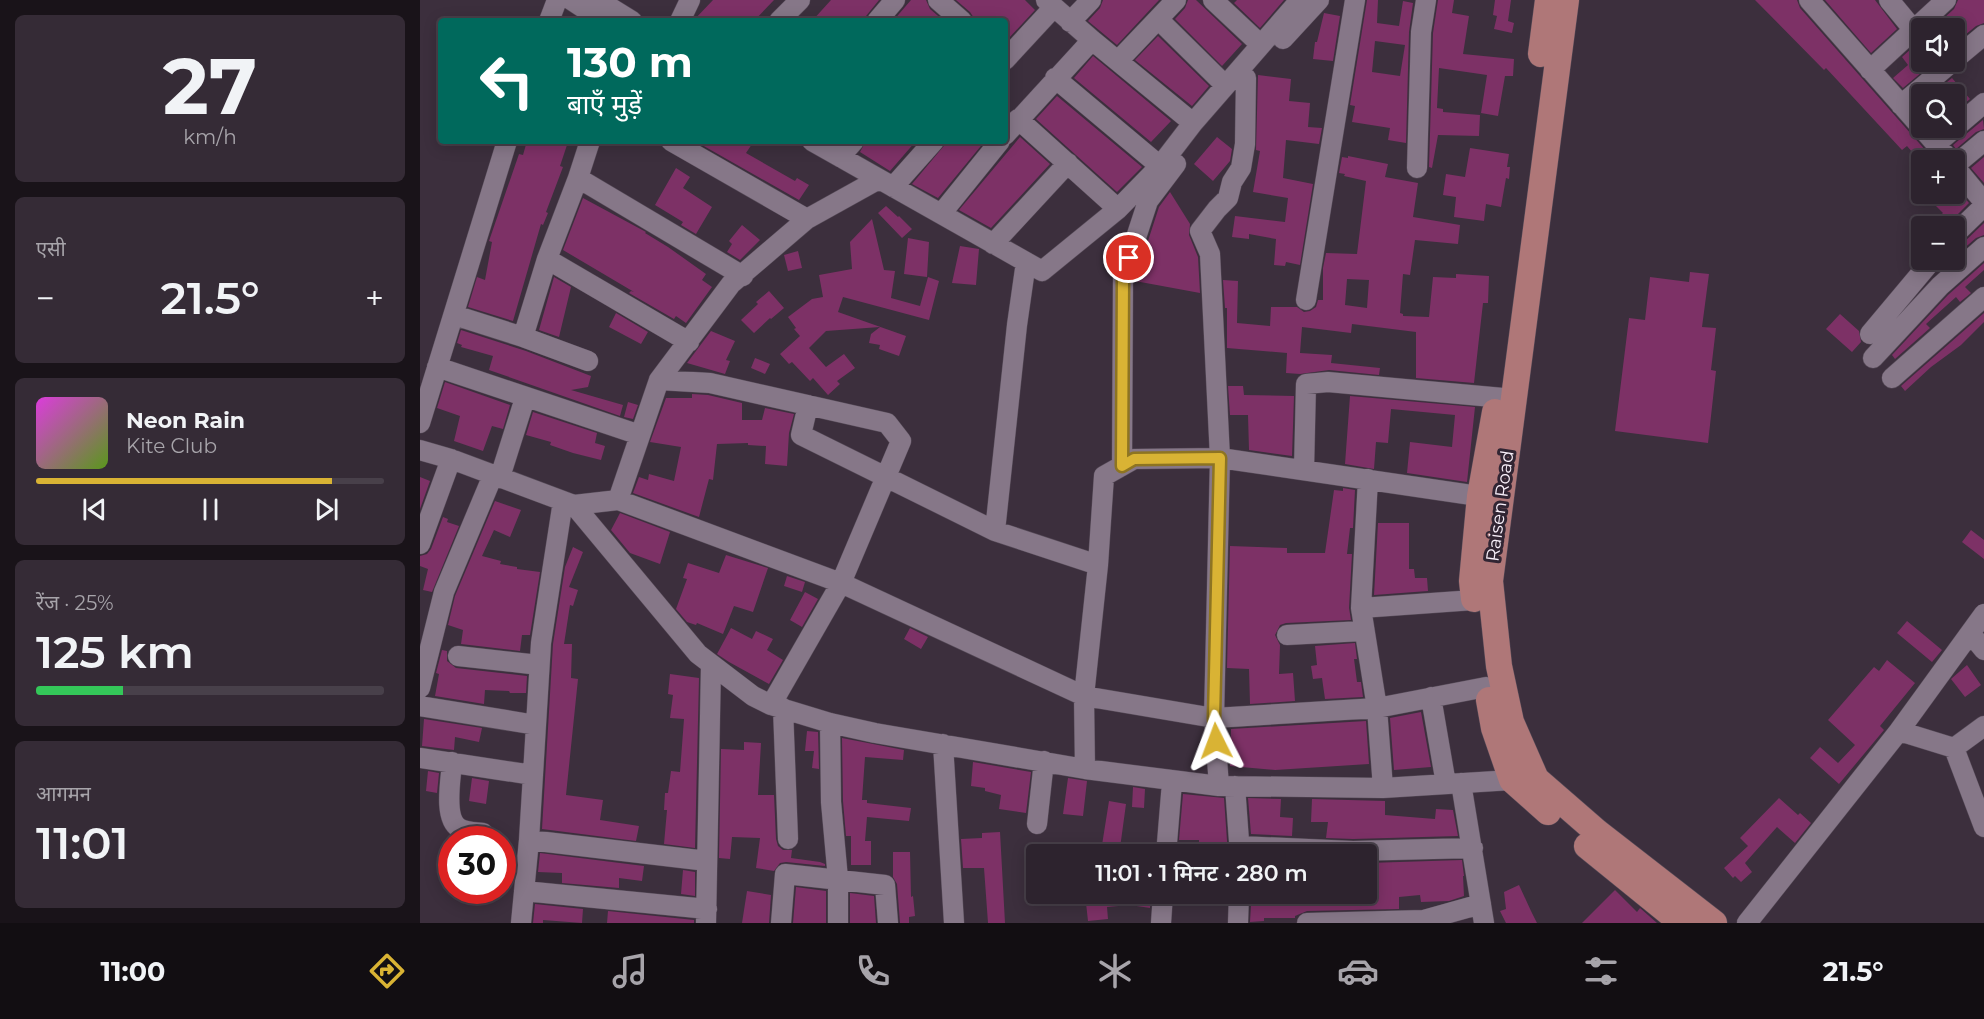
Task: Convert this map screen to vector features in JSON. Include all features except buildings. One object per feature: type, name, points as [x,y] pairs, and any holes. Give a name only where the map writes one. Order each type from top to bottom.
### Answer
[{"type":"main road","name":"Raisen Road","points":[[1506,398],[1548,0]]},
{"type":"main road","name":"Raisen Road","points":[[1523,777],[1494,728],[1486,687],[1472,581],[1490,498],[1566,0]]},
{"type":"main road","name":"Raisen Road","points":[[1490,498],[1490,581],[1497,645],[1523,777]]},
{"type":"main road","name":"Raisen Road","points":[[1523,777],[1536,779],[1597,832],[1683,918],[1714,923]]},
{"type":"street","points":[[550,18],[557,0]]},
{"type":"street","points":[[571,0],[598,18]]},
{"type":"street","points":[[598,0],[627,18]]},
{"type":"street","points":[[782,18],[800,0]]},
{"type":"street","points":[[880,18],[895,0]]},
{"type":"street","points":[[938,0],[958,18]]},
{"type":"street","points":[[1070,22],[1091,0]]},
{"type":"street","points":[[1118,61],[1176,0]]},
{"type":"street","points":[[817,144],[1042,272],[1118,209],[1160,166],[1225,85],[1300,0]]},
{"type":"street","points":[[1122,466],[1123,277],[1148,201],[1233,91],[1318,0]]},
{"type":"street","points":[[1306,300],[1355,0]]},
{"type":"street","points":[[1417,168],[1421,32],[1426,0]]},
{"type":"street","points":[[1809,0],[1941,150]]},
{"type":"street","points":[[1889,0],[1911,27]]},
{"type":"street","points":[[1926,18],[1946,0]]},
{"type":"street","points":[[1220,3],[1261,45]]},
{"type":"street","points":[[1008,56],[1050,4],[1193,123]]},
{"type":"street","points":[[1158,19],[1225,85]]},
{"type":"street","points":[[1870,70],[1911,31]]},
{"type":"street","points":[[1965,51],[1984,35]]},
{"type":"street","points":[[1008,132],[1092,40]]},
{"type":"street","points":[[1901,105],[1940,72]]},
{"type":"street","points":[[1055,78],[1160,166]]},
{"type":"street","points":[[1239,844],[1214,718],[1220,458],[1210,254],[1200,231],[1216,209],[1228,198],[1240,168],[1245,144],[1246,78]]},
{"type":"street","points":[[1936,144],[1984,104]]},
{"type":"street","points":[[1018,120],[1118,209]]},
{"type":"street","points":[[1965,224],[1984,204],[1954,166],[1984,141]]},
{"type":"street","points":[[420,423],[506,144]]},
{"type":"street","points":[[523,337],[547,259],[589,144]]},
{"type":"street","points":[[677,144],[807,219]]},
{"type":"street","points":[[840,157],[851,144]]},
{"type":"street","points":[[618,500],[659,380],[731,284],[807,219],[886,183],[931,144]]},
{"type":"street","points":[[940,214],[998,144]]},
{"type":"street","points":[[993,244],[1068,163]]},
{"type":"street","points":[[578,178],[743,276]]},
{"type":"street","points":[[1873,358],[1940,286],[1984,247]]},
{"type":"street","points":[[547,259],[689,342]]},
{"type":"street","points":[[995,531],[1026,262]]},
{"type":"street","points":[[1870,334],[1924,270]]},
{"type":"street","points":[[1892,378],[1984,297]]},
{"type":"street","points":[[454,315],[588,361]]},
{"type":"street","points":[[437,367],[640,435]]},
{"type":"street","points":[[659,380],[710,382],[887,423],[901,441],[841,584],[777,706],[788,839]]},
{"type":"street","points":[[1304,470],[1306,384],[1328,382],[1506,398]]},
{"type":"street","points":[[420,688],[444,592],[496,476],[525,398]]},
{"type":"street","points":[[808,405],[801,435],[995,531],[1098,564]]},
{"type":"street","points":[[420,450],[451,459],[568,503],[618,500],[841,584],[1084,696],[1214,718],[1377,708],[1486,687]]},
{"type":"street","points":[[1085,769],[1084,696],[1098,564],[1104,476],[1134,459],[1220,458],[1368,478],[1490,498]]},
{"type":"street","points":[[420,544],[451,459]]},
{"type":"street","points":[[1368,478],[1361,608],[1377,708],[1383,788]]},
{"type":"street","points":[[521,923],[529,840],[541,643],[568,503]]},
{"type":"street","points":[[568,503],[698,654],[711,665],[753,696],[830,723],[875,733],[1172,782],[1227,786],[1383,788],[1523,777]]},
{"type":"street","points":[[1361,608],[1474,600]]},
{"type":"street","points":[[1746,923],[1899,731],[1984,614]]},
{"type":"street","points":[[1287,635],[1364,631]]},
{"type":"street","points":[[1971,634],[1984,650]]},
{"type":"street","points":[[458,656],[539,665]]},
{"type":"street","points":[[524,891],[706,916],[711,665]]},
{"type":"street","points":[[1307,923],[1424,920],[1482,914],[1473,848],[1453,783],[1431,697]]},
{"type":"street","points":[[420,706],[536,725]]},
{"type":"street","points":[[830,723],[831,802],[838,879],[838,923]]},
{"type":"street","points":[[1954,748],[1984,726]]},
{"type":"street","points":[[1899,731],[1954,748]]},
{"type":"street","points":[[943,744],[954,923]]},
{"type":"street","points":[[1954,748],[1984,827]]},
{"type":"street","points":[[420,758],[533,775]]},
{"type":"street","points":[[1037,824],[1044,761]]},
{"type":"street","points":[[452,762],[449,814],[457,826]]},
{"type":"street","points":[[1167,844],[1172,782]]},
{"type":"street","points":[[529,840],[707,861]]},
{"type":"street","points":[[1377,850],[1473,848]]},
{"type":"street","points":[[781,923],[785,874],[885,885],[888,923]]},
{"type":"street","points":[[1161,923],[1162,904]]},
{"type":"street","points":[[1238,923],[1239,904]]},
{"type":"route","points":[[1129,258],[1123,277],[1122,466],[1134,459],[1220,458],[1214,718],[1216,741]]}]
